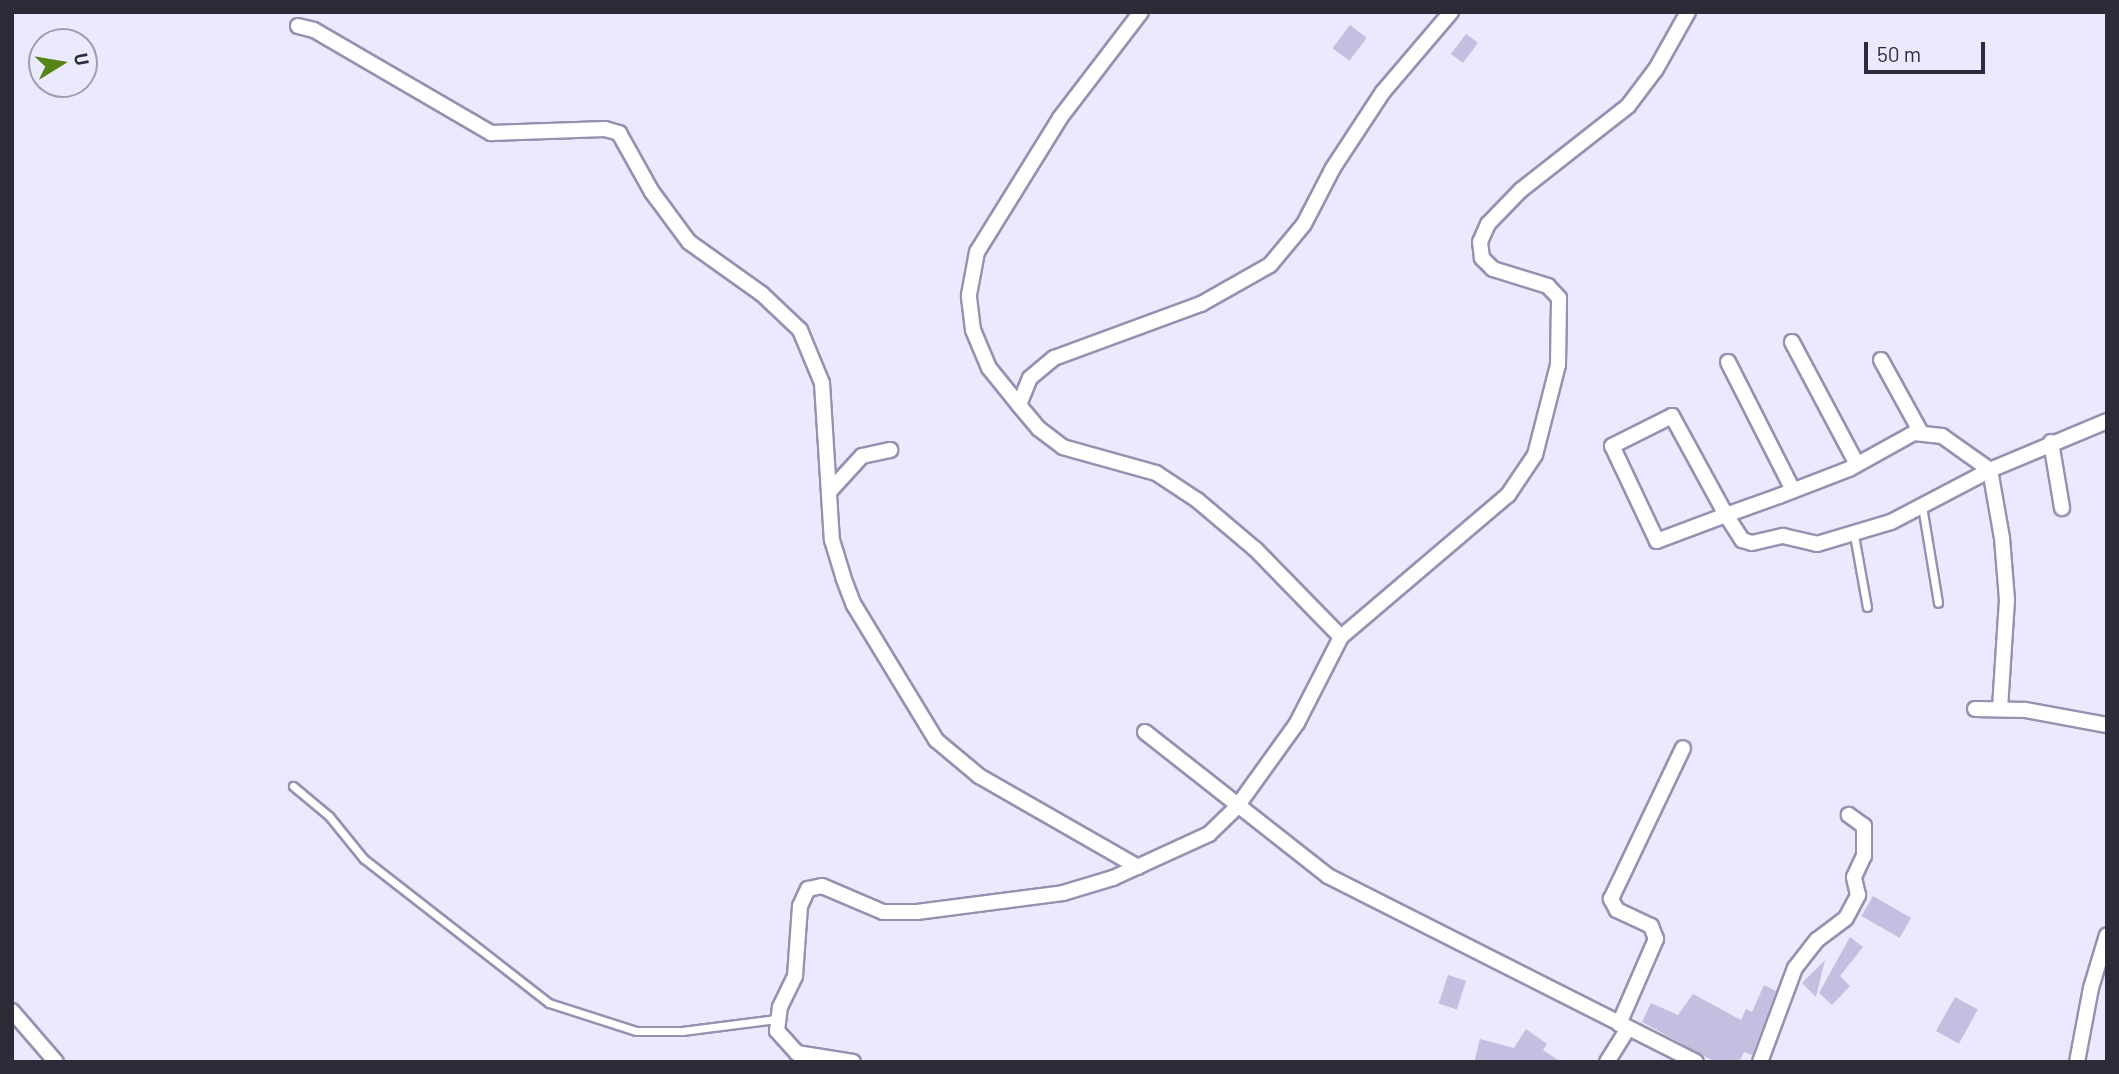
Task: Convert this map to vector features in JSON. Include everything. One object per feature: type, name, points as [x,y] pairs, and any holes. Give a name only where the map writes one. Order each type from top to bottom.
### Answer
[{"type":"street","points":[[1141,12],[1060,118],[977,251],[969,295],[973,330],[989,369],[1039,429],[1063,447],[1156,473],[1197,500],[1255,550],[1341,637]]},
{"type":"street","points":[[1019,405],[1030,378],[1054,358],[1201,304],[1270,265],[1304,224],[1333,168],[1383,92],[1451,12]]},
{"type":"street","points":[[853,1062],[791,1051],[779,1037],[776,1019],[795,976],[802,899],[812,887],[828,888],[869,909],[917,912],[1063,893],[1138,867],[1190,845],[1236,808],[1297,723],[1341,637],[1508,495],[1535,456],[1558,365],[1559,298],[1548,286],[1493,269],[1482,258],[1480,242],[1493,219],[1521,190],[1628,106],[1656,69],[1688,12]]},
{"type":"street","points":[[298,26],[314,30],[491,133],[605,129],[619,133],[652,191],[689,242],[762,294],[800,330],[822,383],[832,540],[854,605],[936,740],[979,776],[1138,867]]},
{"type":"street","points":[[1792,342],[1857,464]]},
{"type":"street","points":[[1881,360],[1920,432]]},
{"type":"street","points":[[1728,362],[1793,490]]},
{"type":"street","points":[[2000,708],[2007,600],[2003,538],[1990,470],[1942,436],[1920,432],[1857,464],[1793,490],[1726,515],[1657,541],[1612,446],[1672,416],[1726,515],[1742,540],[1752,543],[1783,536],[1817,544],[1854,536],[1922,506],[1990,470],[2107,421]]},
{"type":"street","points":[[2052,442],[2062,508]]},
{"type":"street","points":[[829,492],[862,456],[890,450]]},
{"type":"street","points":[[1975,709],[2000,708],[2107,725]]},
{"type":"street","points":[[1145,732],[1236,808],[1328,876],[1696,1062]]},
{"type":"street","points":[[1607,1062],[1624,1027],[1656,939],[1651,926],[1616,909],[1611,899],[1683,748]]},
{"type":"street","points":[[1760,1062],[1795,968],[1817,940],[1846,918],[1858,895],[1854,877],[1864,856],[1864,826],[1849,815]]},
{"type":"street","points":[[2077,1062],[2091,988],[2107,936]]},
{"type":"street","points":[[12,1010],[55,1062]]},
{"type":"lane","points":[[1922,506],[1938,603]]},
{"type":"lane","points":[[1854,536],[1867,607]]},
{"type":"lane","points":[[293,786],[329,816],[364,859],[549,1003],[614,1027],[644,1031],[776,1019]]},
{"type":"building","points":[[1350,25],[1367,38],[1349,61],[1333,48]]},
{"type":"building","points":[[1466,34],[1478,43],[1463,63],[1451,54]]},
{"type":"building","points":[[1873,896],[1911,918],[1900,938],[1862,916]]},
{"type":"building","points":[[1850,937],[1863,947],[1840,976],[1850,986],[1832,1005],[1819,993]]},
{"type":"building","points":[[1825,960],[1816,997],[1802,983]]},
{"type":"building","points":[[1448,975],[1466,981],[1457,1009],[1439,1004]]},
{"type":"building","points":[[1764,985],[1776,991],[1752,1055],[1744,1052],[1739,1062],[1715,1062],[1642,1022],[1651,1003],[1678,1015],[1693,994],[1741,1020],[1746,1009],[1752,1012]]},
{"type":"building","points":[[1955,997],[1978,1010],[1959,1044],[1936,1031]]},
{"type":"building","points":[[1526,1029],[1547,1044],[1543,1050],[1561,1062],[1474,1062],[1480,1039],[1514,1048]]}]
